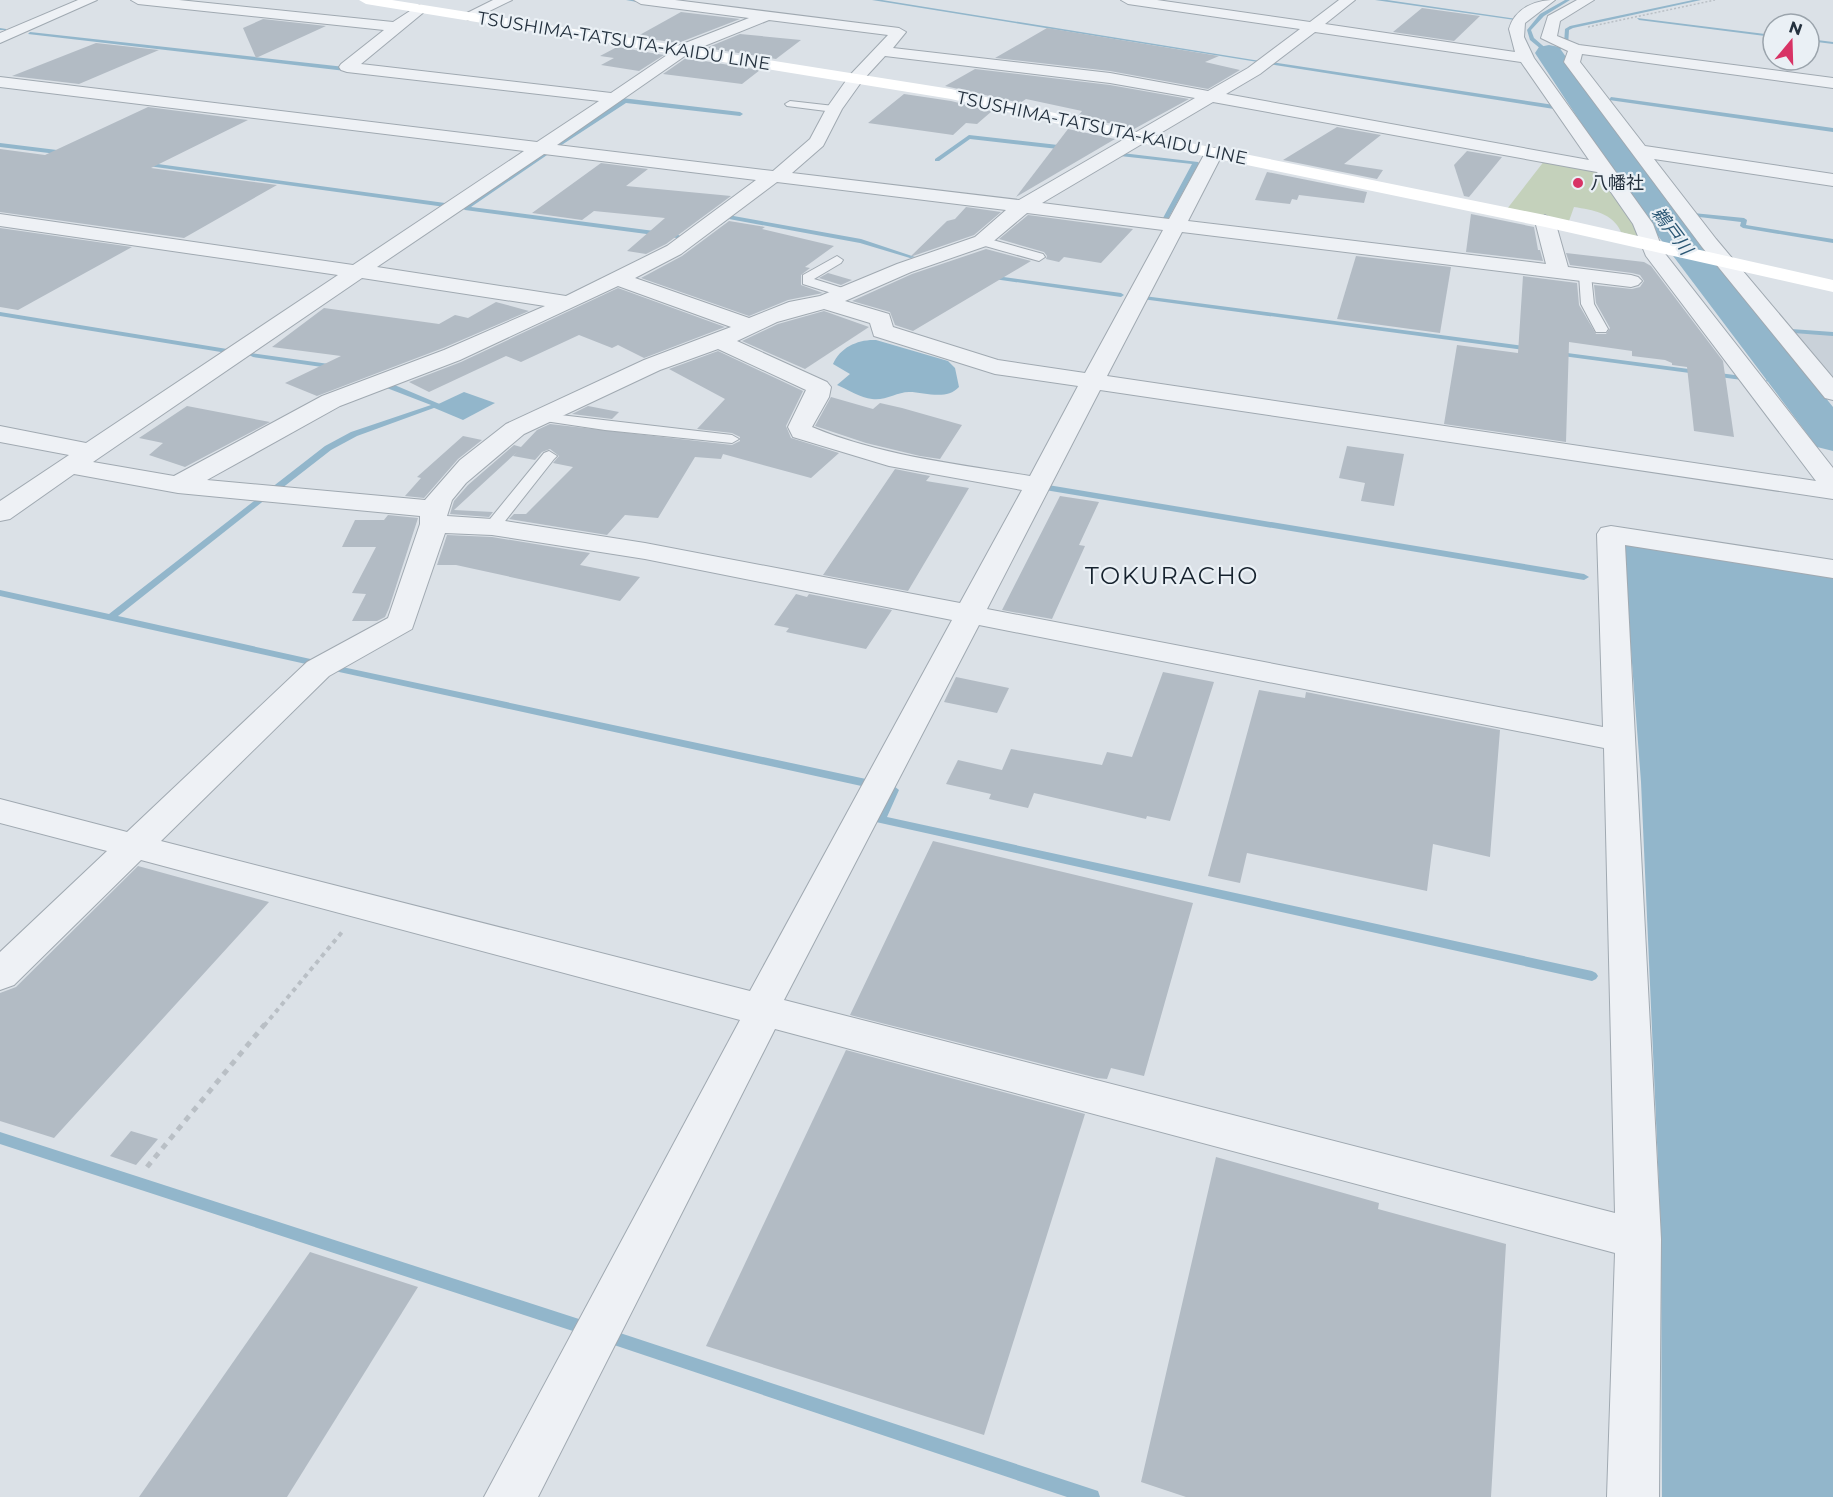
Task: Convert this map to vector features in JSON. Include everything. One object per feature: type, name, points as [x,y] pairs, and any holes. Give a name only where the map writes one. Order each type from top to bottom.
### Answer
[{"type":"main road","name":"TSUSHIMA-TATSUTA-KAIDU LINE","points":[[366,0],[951,94],[1141,138],[1653,244],[1833,286]]},
{"type":"street","points":[[0,38],[90,0]]},
{"type":"street","points":[[138,0],[396,27]]},
{"type":"street","points":[[468,16],[505,0]]},
{"type":"street","points":[[178,485],[331,401],[391,376],[452,355],[569,303],[674,250],[775,177],[817,142],[834,109],[856,78],[899,32],[641,0]]},
{"type":"street","points":[[1128,0],[1526,58]]},
{"type":"street","points":[[0,975],[318,669],[401,623],[434,516],[456,479],[498,441],[652,365],[719,341],[797,307],[835,297],[904,268],[982,240],[1023,206],[1141,138],[1209,95],[1254,71],[1348,0]]},
{"type":"street","points":[[1548,0],[1527,12],[1515,26],[1515,39],[1526,58],[1643,224],[1653,244],[1833,485]]},
{"type":"street","points":[[1587,0],[1553,19],[1549,38],[1570,46],[1833,83]]},
{"type":"street","points":[[0,513],[541,149],[682,51],[798,4]]},
{"type":"street","points":[[419,9],[347,67],[615,98]]},
{"type":"street","points":[[1570,46],[1572,62],[1640,152],[1709,243],[1833,393]]},
{"type":"street","points":[[881,51],[1110,78],[1604,168]]},
{"type":"street","points":[[0,82],[1631,281]]},
{"type":"street","points":[[1640,152],[1833,180]]},
{"type":"street","points":[[510,1497],[1092,381],[1214,153]]},
{"type":"street","points":[[0,220],[569,303]]},
{"type":"street","points":[[1545,221],[1559,272]]},
{"type":"street","points":[[618,279],[750,326]]},
{"type":"street","points":[[835,297],[881,319],[882,331],[981,363],[1833,490]]},
{"type":"street","points":[[719,341],[815,383],[819,387],[817,397],[800,427],[802,432],[841,448],[876,457],[1038,485]]},
{"type":"street","points":[[0,434],[178,485],[434,516],[645,551],[969,616],[1620,741]]},
{"type":"street","points":[[1633,1497],[1638,1239],[1611,534],[1833,569]]},
{"type":"street","points":[[0,811],[1638,1239]]},
{"type":"lane","points":[[790,104],[834,109]]},
{"type":"lane","points":[[982,240],[1039,257]]},
{"type":"lane","points":[[835,297],[807,281],[807,278],[837,260]]},
{"type":"lane","points":[[1585,275],[1583,294],[1588,308],[1601,329]]},
{"type":"lane","points":[[543,417],[732,439]]},
{"type":"lane","points":[[492,527],[549,456]]},
{"type":"path","points":[[1570,46],[1574,31],[1578,29],[1715,0]]},
{"type":"path","points":[[147,1167],[363,906]]},
{"type":"shaded area","points":[[1792,332],[1833,335],[1833,383]]},
{"type":"green space","points":[[1545,160],[1600,170],[1639,224],[1639,237],[1621,232],[1613,220],[1602,213],[1574,207],[1569,221],[1507,209]]},
{"type":"water","points":[[876,340],[948,361],[955,368],[959,387],[942,395],[909,392],[877,399],[863,397],[837,385],[850,374],[833,364],[840,353],[851,345]]},
{"type":"water","points":[[464,392],[495,403],[463,420],[432,407]]},
{"type":"water","points":[[1623,544],[1833,573],[1833,1497],[1662,1497],[1661,1232],[1641,782]]},
{"type":"building","points":[[1422,8],[1480,16],[1454,41],[1393,32]]},
{"type":"building","points":[[681,12],[740,19],[678,43],[636,37]]},
{"type":"building","points":[[263,19],[326,26],[256,58],[243,28]]},
{"type":"building","points":[[1047,28],[1219,56],[1205,62],[1240,70],[1208,89],[1110,71],[995,58]]},
{"type":"building","points":[[740,34],[801,40],[776,59],[706,48]]},
{"type":"building","points":[[96,43],[159,50],[79,84],[12,76]]},
{"type":"building","points":[[617,47],[664,55],[639,71],[601,65],[614,58],[600,56]]},
{"type":"building","points":[[686,58],[760,70],[742,84],[663,74]]},
{"type":"building","points":[[975,69],[1110,85],[1189,99],[1134,129],[1078,116],[1082,111],[1026,99],[1020,103],[945,86]]},
{"type":"building","points":[[904,94],[951,101],[992,111],[977,124],[966,123],[953,135],[868,123]]},
{"type":"building","points":[[148,107],[248,120],[151,168],[277,185],[184,238],[0,212],[0,149],[45,155]]},
{"type":"building","points":[[1337,127],[1381,135],[1344,164],[1383,170],[1377,179],[1283,160]]},
{"type":"building","points":[[1068,129],[1115,139],[1016,197]]},
{"type":"building","points":[[1467,151],[1502,157],[1469,197],[1464,196],[1454,165]]},
{"type":"building","points":[[601,163],[648,169],[626,186],[731,196],[666,244],[646,254],[627,251],[665,218],[594,211],[582,220],[532,213]]},
{"type":"building","points":[[1267,172],[1367,192],[1364,203],[1299,195],[1297,200],[1292,199],[1290,204],[1255,200]]},
{"type":"building","points":[[966,207],[1001,212],[974,235],[910,257],[947,221],[955,219]]},
{"type":"building","points":[[1471,214],[1534,227],[1538,250],[1540,250],[1543,261],[1466,252]]},
{"type":"building","points":[[1028,215],[1133,229],[1101,263],[1064,257],[1059,262],[1046,259],[1044,252],[999,239]]},
{"type":"building","points":[[729,221],[765,227],[762,229],[834,246],[805,267],[810,268],[801,275],[801,285],[823,293],[788,300],[749,316],[641,278],[682,256]]},
{"type":"building","points":[[0,228],[132,247],[18,310],[0,307]]},
{"type":"building","points":[[986,249],[1031,261],[913,331],[895,325],[890,312],[852,301],[912,274]]},
{"type":"building","points":[[1566,253],[1644,262],[1651,266],[1723,361],[1734,437],[1694,431],[1687,367],[1672,365],[1665,360],[1632,356],[1632,351],[1569,342],[1566,442],[1444,424],[1457,345],[1518,353],[1523,276],[1577,283],[1579,305],[1596,334],[1606,334],[1610,328],[1596,303],[1594,285],[1632,289],[1640,287],[1644,281],[1640,275],[1632,273],[1570,265]]},
{"type":"building","points":[[1356,256],[1451,267],[1440,333],[1337,319]]},
{"type":"building","points":[[828,273],[852,280],[841,285],[819,278]]},
{"type":"building","points":[[618,288],[725,327],[644,358],[618,345],[612,348],[579,335],[521,362],[506,356],[429,392],[409,382],[461,362]]},
{"type":"building","points":[[496,302],[529,311],[443,348],[317,396],[285,383],[341,356],[272,347],[324,308],[439,324],[455,315],[468,318]]},
{"type":"building","points":[[824,311],[869,327],[805,369],[742,341],[778,324]]},
{"type":"building","points":[[718,351],[803,391],[786,426],[791,438],[839,453],[811,478],[723,454],[721,459],[695,457],[658,518],[625,515],[607,535],[509,519],[514,514],[526,514],[573,467],[553,463],[559,456],[550,449],[542,452],[535,460],[513,456],[517,452],[454,510],[493,512],[489,517],[450,514],[454,501],[468,485],[514,445],[521,447],[537,430],[550,424],[732,445],[740,441],[740,437],[732,433],[697,429],[725,399],[669,369]]},
{"type":"building","points":[[831,397],[873,409],[880,403],[962,425],[940,459],[920,456],[866,443],[815,426]]},
{"type":"building","points":[[187,406],[270,422],[185,467],[149,455],[163,443],[139,438]]},
{"type":"building","points":[[588,406],[619,412],[612,419],[572,414]]},
{"type":"building","points":[[463,436],[482,440],[458,459],[424,498],[405,496],[421,478],[417,477]]},
{"type":"building","points":[[1347,446],[1404,454],[1394,506],[1361,501],[1365,483],[1339,478]]},
{"type":"building","points":[[895,469],[930,476],[926,481],[969,488],[908,591],[823,575]]},
{"type":"building","points":[[1060,496],[1099,502],[1079,545],[1085,546],[1052,619],[1002,610]]},
{"type":"building","points":[[388,515],[418,518],[389,608],[385,617],[377,621],[352,621],[366,594],[352,593],[376,547],[342,547],[355,520],[384,520]]},
{"type":"building","points":[[447,535],[492,537],[590,553],[580,565],[640,577],[620,601],[456,565],[437,565]]},
{"type":"building","points":[[796,594],[807,597],[809,594],[892,610],[866,649],[786,632],[789,628],[774,625]]},
{"type":"building","points":[[1163,672],[1214,682],[1170,821],[1147,816],[1146,819],[1034,793],[1028,808],[989,799],[991,794],[946,784],[958,760],[1002,770],[1011,749],[1102,765],[1107,752],[1132,757]]},
{"type":"building","points":[[956,677],[1009,688],[997,713],[944,702]]},
{"type":"building","points":[[1259,690],[1305,698],[1306,692],[1500,730],[1490,857],[1433,844],[1427,891],[1247,853],[1240,883],[1208,876]]},
{"type":"building","points":[[933,841],[1193,903],[1144,1076],[1111,1068],[1107,1079],[1097,1078],[850,1015]]},
{"type":"building","points":[[138,866],[269,902],[54,1138],[0,1121],[0,993],[16,987]]},
{"type":"building","points":[[846,1050],[1085,1114],[984,1435],[706,1346]]},
{"type":"building","points":[[131,1131],[158,1139],[136,1165],[110,1156]]},
{"type":"building","points":[[1216,1157],[1379,1203],[1378,1209],[1506,1244],[1491,1497],[1186,1497],[1141,1482]]},
{"type":"building","points":[[310,1252],[418,1287],[287,1497],[139,1497]]},
{"type":"waterway","points":[[628,0],[648,3]]},
{"type":"waterway","points":[[874,0],[1258,61]]},
{"type":"waterway","points":[[1377,0],[1515,19]]},
{"type":"waterway","points":[[1568,0],[1542,15],[1529,30],[1532,39],[1549,53],[1566,45],[1567,29],[1572,27],[1699,0]]},
{"type":"waterway","points":[[1639,19],[1761,34]]},
{"type":"waterway","points":[[0,29],[4,30]]},
{"type":"waterway","points":[[30,33],[354,70]]},
{"type":"waterway","points":[[1821,42],[1833,43]]},
{"type":"waterway","name":"鵜戸川","points":[[1549,53],[1649,201],[1833,437]]},
{"type":"waterway","points":[[1271,63],[1554,107]]},
{"type":"waterway","points":[[1611,99],[1833,130]]},
{"type":"waterway","points":[[555,147],[625,101]]},
{"type":"waterway","points":[[625,101],[740,114]]},
{"type":"waterway","name":"鵜戸川","points":[[1577,110],[1584,111]]},
{"type":"waterway","points":[[937,160],[969,137],[1067,148]]},
{"type":"waterway","points":[[0,145],[65,153]]},
{"type":"waterway","points":[[548,152],[465,208],[677,236]]},
{"type":"waterway","points":[[1122,155],[1196,163],[1166,218]]},
{"type":"waterway","points":[[143,164],[445,205]]},
{"type":"waterway","points":[[1612,170],[1628,171]]},
{"type":"waterway","points":[[1693,215],[1744,220],[1743,226],[1833,241]]},
{"type":"waterway","points":[[719,224],[728,217],[861,241],[912,257]]},
{"type":"waterway","points":[[989,277],[1121,295]]},
{"type":"waterway","points":[[1144,298],[1531,349]]},
{"type":"waterway","points":[[0,314],[227,351]]},
{"type":"waterway","points":[[1794,331],[1833,334]]},
{"type":"waterway","points":[[1555,353],[1742,378]]},
{"type":"waterway","points":[[253,355],[336,367]]},
{"type":"waterway","points":[[1770,381],[1792,385]]},
{"type":"waterway","points":[[274,490],[328,448],[354,434],[438,405],[382,383]]},
{"type":"waterway","points":[[1048,488],[1584,577]]},
{"type":"waterway","points":[[111,618],[263,497]]},
{"type":"waterway","points":[[0,593],[111,618]]},
{"type":"waterway","points":[[111,618],[315,663]]},
{"type":"waterway","points":[[333,668],[866,783]]},
{"type":"waterway","points":[[894,790],[880,819],[1592,976]]},
{"type":"waterway","points":[[0,1138],[582,1327]]},
{"type":"waterway","points":[[614,1338],[1092,1497]]},
{"type":"place","name":"八幡社","points":[[1578,183]]},
{"type":"district","name":"TOKURACHO","points":[[1172,575]]}]
